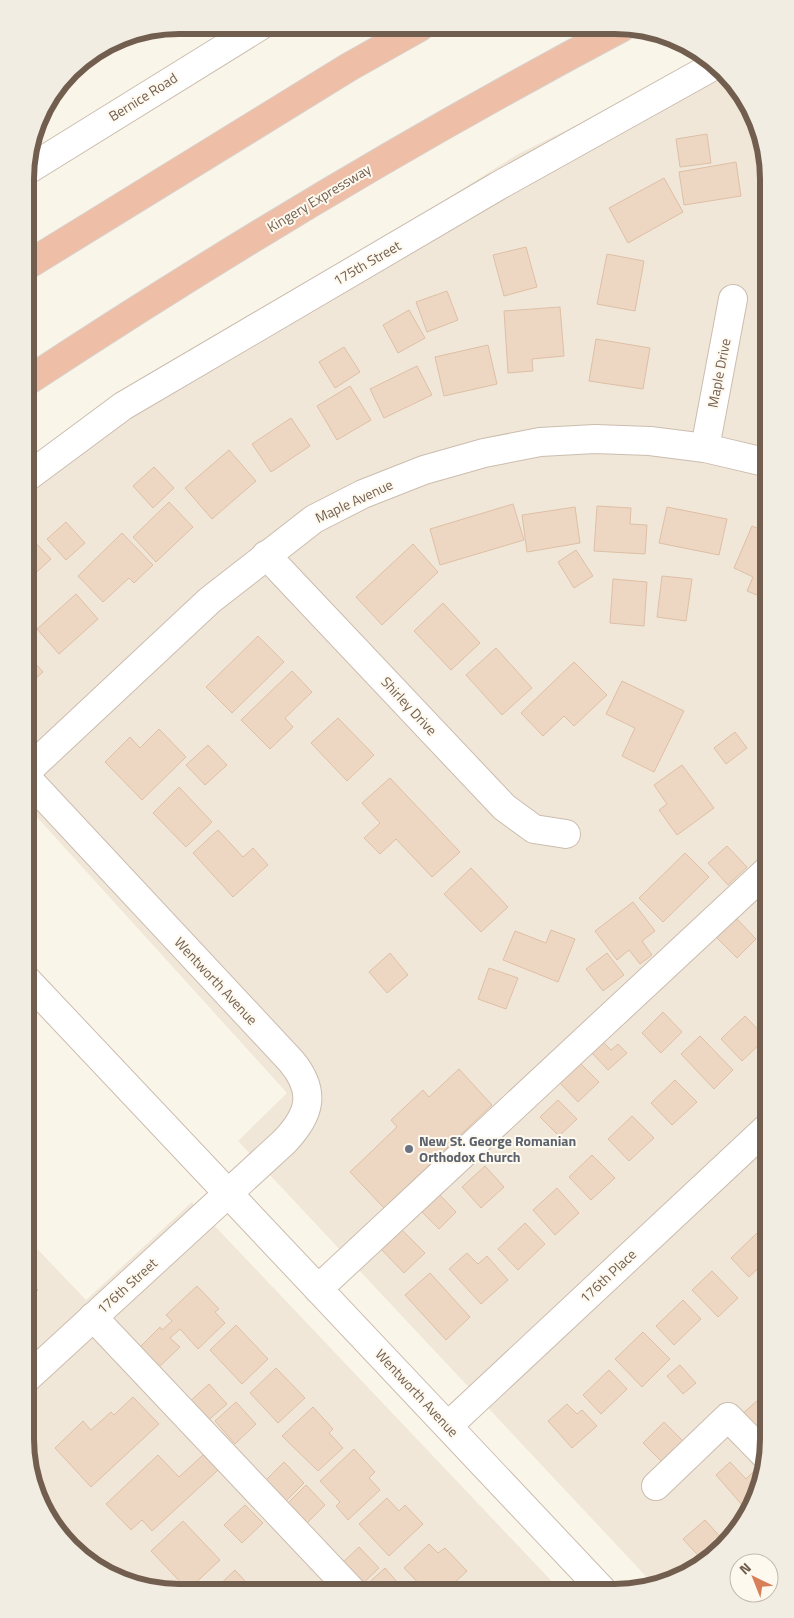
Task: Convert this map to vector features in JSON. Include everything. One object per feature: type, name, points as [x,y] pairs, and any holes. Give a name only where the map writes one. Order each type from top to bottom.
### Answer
[{"type":"highway","points":[[34,261],[349,66],[406,34]]},
{"type":"highway","name":"Kingery Expressway","points":[[34,377],[140,307],[371,167],[610,34]]},
{"type":"street","name":"Bernice Road","points":[[34,166],[247,34]]},
{"type":"street","name":"175th Street","points":[[34,472],[123,406],[498,186],[709,68]]},
{"type":"street","name":"Maple Drive","points":[[705,448],[733,299]]},
{"type":"street","name":"Maple Avenue","points":[[34,765],[210,600],[314,519],[363,494],[424,470],[484,453],[540,442],[595,439],[650,441],[705,448],[760,461]]},
{"type":"street","name":"Shirley Drive","points":[[266,555],[504,807],[534,829],[566,834]]},
{"type":"street","name":"Wentworth Avenue","points":[[34,786],[302,1074],[308,1101],[304,1116],[284,1142],[228,1193]]},
{"type":"street","points":[[318,1289],[760,877]]},
{"type":"street","name":"Wentworth Avenue","points":[[34,987],[597,1584]]},
{"type":"street","name":"176th Place","points":[[448,1426],[760,1134]]},
{"type":"street","name":"176th Street","points":[[34,1372],[228,1193]]},
{"type":"street","points":[[93,1317],[345,1584]]},
{"type":"street","points":[[656,1486],[728,1417],[760,1446]]},
{"type":"shaded area","points":[[702,63],[724,83],[736,98],[753,132],[759,160],[760,1448],[753,1486],[741,1512],[718,1542],[688,1565],[662,1577],[649,1580],[238,1141],[287,1093],[34,814],[34,460],[518,154]]},
{"type":"shaded area","points":[[192,1202],[554,1584],[179,1584],[141,1579],[106,1565],[76,1542],[70,1535],[58,1520],[41,1486],[35,1458],[34,1439],[34,1245],[86,1300]]},
{"type":"building","points":[[707,134],[711,163],[680,167],[676,139]]},
{"type":"building","points":[[736,162],[741,196],[684,205],[679,172]]},
{"type":"building","points":[[664,178],[683,212],[628,243],[609,208]]},
{"type":"building","points":[[526,247],[537,287],[504,296],[493,255]]},
{"type":"building","points":[[607,254],[644,261],[635,311],[597,304]]},
{"type":"building","points":[[447,291],[458,320],[427,332],[416,302]]},
{"type":"building","points":[[560,307],[564,356],[532,359],[533,371],[508,373],[504,311]]},
{"type":"building","points":[[409,310],[425,338],[398,353],[383,325]]},
{"type":"building","points":[[596,339],[650,348],[643,389],[589,381]]},
{"type":"building","points":[[488,345],[497,384],[444,396],[435,357]]},
{"type":"building","points":[[344,347],[360,372],[335,388],[319,362]]},
{"type":"building","points":[[417,366],[432,395],[384,418],[370,389]]},
{"type":"building","points":[[350,386],[371,420],[337,440],[317,406]]},
{"type":"building","points":[[291,418],[310,446],[271,472],[252,444]]},
{"type":"building","points":[[229,450],[256,481],[212,519],[185,488]]},
{"type":"building","points":[[154,467],[174,488],[153,508],[133,486]]},
{"type":"building","points":[[169,502],[193,527],[156,562],[133,537]]},
{"type":"building","points":[[513,504],[524,540],[440,565],[430,529]]},
{"type":"building","points":[[597,506],[631,508],[630,524],[647,525],[645,554],[594,551]]},
{"type":"building","points":[[575,507],[580,543],[527,552],[522,515]]},
{"type":"building","points":[[667,507],[727,519],[719,555],[659,543]]},
{"type":"building","points":[[66,522],[85,543],[66,560],[47,539]]},
{"type":"building","points":[[752,526],[760,529],[760,596],[747,591],[753,577],[734,568]]},
{"type":"building","points":[[122,533],[153,565],[134,583],[129,578],[103,602],[78,576]]},
{"type":"building","points":[[34,541],[51,559],[34,574]]},
{"type":"building","points":[[413,544],[438,572],[382,625],[356,597]]},
{"type":"building","points":[[576,550],[593,576],[574,588],[558,562]]},
{"type":"building","points":[[662,576],[692,579],[686,621],[657,617]]},
{"type":"building","points":[[613,579],[647,582],[644,626],[610,623]]},
{"type":"building","points":[[76,594],[98,619],[59,654],[37,629]]},
{"type":"building","points":[[443,603],[480,643],[451,670],[414,631]]},
{"type":"building","points":[[258,636],[284,662],[232,713],[206,687]]},
{"type":"building","points":[[496,648],[532,688],[502,715],[466,675]]},
{"type":"building","points":[[34,662],[43,672],[34,680]]},
{"type":"building","points":[[574,662],[607,695],[574,726],[564,716],[543,736],[521,713]]},
{"type":"building","points":[[292,671],[312,692],[285,718],[293,727],[270,749],[241,720]]},
{"type":"building","points":[[622,681],[684,711],[654,772],[622,756],[635,728],[606,714]]},
{"type":"building","points":[[338,718],[374,755],[347,781],[311,743]]},
{"type":"building","points":[[159,729],[186,757],[142,800],[105,762],[130,737],[140,748]]},
{"type":"building","points":[[735,732],[747,748],[726,764],[714,748]]},
{"type":"building","points":[[208,745],[227,765],[205,785],[186,765]]},
{"type":"building","points":[[682,765],[714,808],[677,835],[659,810],[667,804],[654,785]]},
{"type":"building","points":[[390,778],[460,852],[432,877],[396,839],[380,854],[364,838],[380,823],[362,803]]},
{"type":"building","points":[[179,787],[212,822],[186,847],[153,813]]},
{"type":"building","points":[[218,830],[243,857],[253,848],[268,865],[233,897],[193,853]]},
{"type":"building","points":[[727,846],[747,867],[728,885],[708,863]]},
{"type":"building","points":[[685,853],[709,877],[663,922],[639,898]]},
{"type":"building","points":[[471,868],[508,907],[481,932],[444,894]]},
{"type":"building","points":[[633,902],[655,931],[642,941],[652,955],[640,964],[629,950],[617,960],[595,931]]},
{"type":"building","points":[[735,917],[756,939],[737,958],[715,936]]},
{"type":"building","points":[[551,930],[575,939],[558,982],[503,960],[515,931],[546,943]]},
{"type":"building","points":[[390,953],[408,975],[387,993],[369,972]]},
{"type":"building","points":[[607,953],[624,975],[603,991],[586,969]]},
{"type":"building","points":[[489,968],[518,978],[506,1009],[478,999]]},
{"type":"building","points":[[663,1012],[682,1032],[661,1053],[642,1033]]},
{"type":"building","points":[[745,1016],[760,1032],[760,1044],[742,1061],[721,1039]]},
{"type":"building","points":[[700,1036],[733,1070],[714,1089],[681,1054]]},
{"type":"building","points":[[602,1041],[611,1050],[618,1044],[627,1053],[608,1070],[591,1052]]},
{"type":"building","points":[[580,1063],[599,1082],[578,1102],[560,1083]]},
{"type":"building","name":"New St. George Romanian Orthodox Church","points":[[459,1069],[492,1105],[384,1208],[350,1172],[397,1127],[391,1120],[423,1090],[429,1097]]},
{"type":"building","points":[[675,1080],[697,1102],[672,1125],[651,1103]]},
{"type":"building","points":[[558,1100],[577,1119],[559,1136],[540,1117]]},
{"type":"building","points":[[632,1116],[654,1138],[629,1161],[608,1139]]},
{"type":"building","points":[[592,1155],[615,1178],[591,1200],[569,1177]]},
{"type":"building","points":[[485,1166],[504,1187],[481,1208],[462,1187]]},
{"type":"building","points":[[557,1188],[579,1213],[555,1235],[533,1210]]},
{"type":"building","points":[[439,1194],[456,1212],[439,1229],[422,1212]]},
{"type":"building","points":[[525,1223],[545,1244],[518,1270],[498,1249]]},
{"type":"building","points":[[400,1228],[425,1253],[404,1273],[380,1248]]},
{"type":"building","points":[[757,1233],[760,1236],[760,1267],[749,1277],[731,1258]]},
{"type":"building","points":[[467,1253],[478,1264],[487,1256],[508,1280],[481,1304],[449,1269]]},
{"type":"building","points":[[712,1271],[738,1298],[718,1317],[692,1290]]},
{"type":"building","points":[[430,1273],[470,1317],[446,1340],[405,1295]]},
{"type":"building","points":[[197,1286],[219,1309],[215,1312],[225,1323],[198,1349],[180,1329],[170,1338],[180,1347],[157,1369],[138,1349],[160,1327],[162,1330],[172,1321],[166,1315]]},
{"type":"building","points":[[683,1300],[701,1319],[674,1345],[656,1326]]},
{"type":"building","points":[[236,1325],[268,1359],[242,1384],[210,1350]]},
{"type":"building","points":[[643,1332],[670,1359],[642,1387],[615,1359]]},
{"type":"building","points":[[680,1365],[696,1383],[683,1394],[667,1376]]},
{"type":"building","points":[[276,1368],[305,1398],[278,1423],[250,1393]]},
{"type":"building","points":[[609,1370],[627,1389],[601,1414],[583,1395]]},
{"type":"building","points":[[209,1384],[227,1404],[205,1423],[188,1403]]},
{"type":"building","points":[[133,1397],[159,1424],[91,1487],[55,1448],[83,1421],[91,1430],[111,1412],[114,1415]]},
{"type":"building","points":[[759,1399],[760,1433],[758,1435],[740,1416]]},
{"type":"building","points":[[236,1402],[256,1424],[235,1444],[215,1421]]},
{"type":"building","points":[[567,1404],[577,1414],[582,1410],[597,1426],[572,1448],[548,1421]]},
{"type":"building","points":[[313,1407],[333,1429],[329,1433],[343,1448],[318,1471],[282,1436]]},
{"type":"building","points":[[664,1422],[685,1443],[664,1464],[643,1443]]},
{"type":"building","points":[[354,1449],[375,1472],[369,1478],[380,1490],[348,1520],[336,1506],[340,1502],[320,1481]]},
{"type":"building","points":[[158,1455],[179,1477],[203,1455],[218,1470],[152,1531],[142,1520],[131,1530],[106,1504]]},
{"type":"building","points":[[284,1462],[304,1483],[284,1503],[264,1482]]},
{"type":"building","points":[[730,1462],[746,1479],[756,1469],[753,1486],[743,1507],[716,1475]]},
{"type":"building","points":[[306,1485],[325,1505],[304,1526],[285,1506]]},
{"type":"building","points":[[387,1498],[399,1511],[405,1505],[423,1524],[389,1556],[359,1524]]},
{"type":"building","points":[[245,1505],[263,1523],[242,1543],[224,1525]]},
{"type":"building","points":[[705,1520],[721,1538],[699,1557],[683,1539]]},
{"type":"building","points":[[183,1521],[220,1560],[194,1584],[182,1584],[151,1551]]},
{"type":"building","points":[[429,1544],[438,1553],[445,1548],[467,1571],[453,1584],[419,1584],[404,1568]]},
{"type":"building","points":[[359,1547],[379,1568],[362,1584],[356,1584],[339,1566]]},
{"type":"building","points":[[385,1568],[399,1584],[367,1584]]},
{"type":"building","points":[[235,1570],[248,1584],[220,1584]]},
{"type":"place","name":"New St. George Romanian Orthodox Church","points":[[409,1149]]}]
